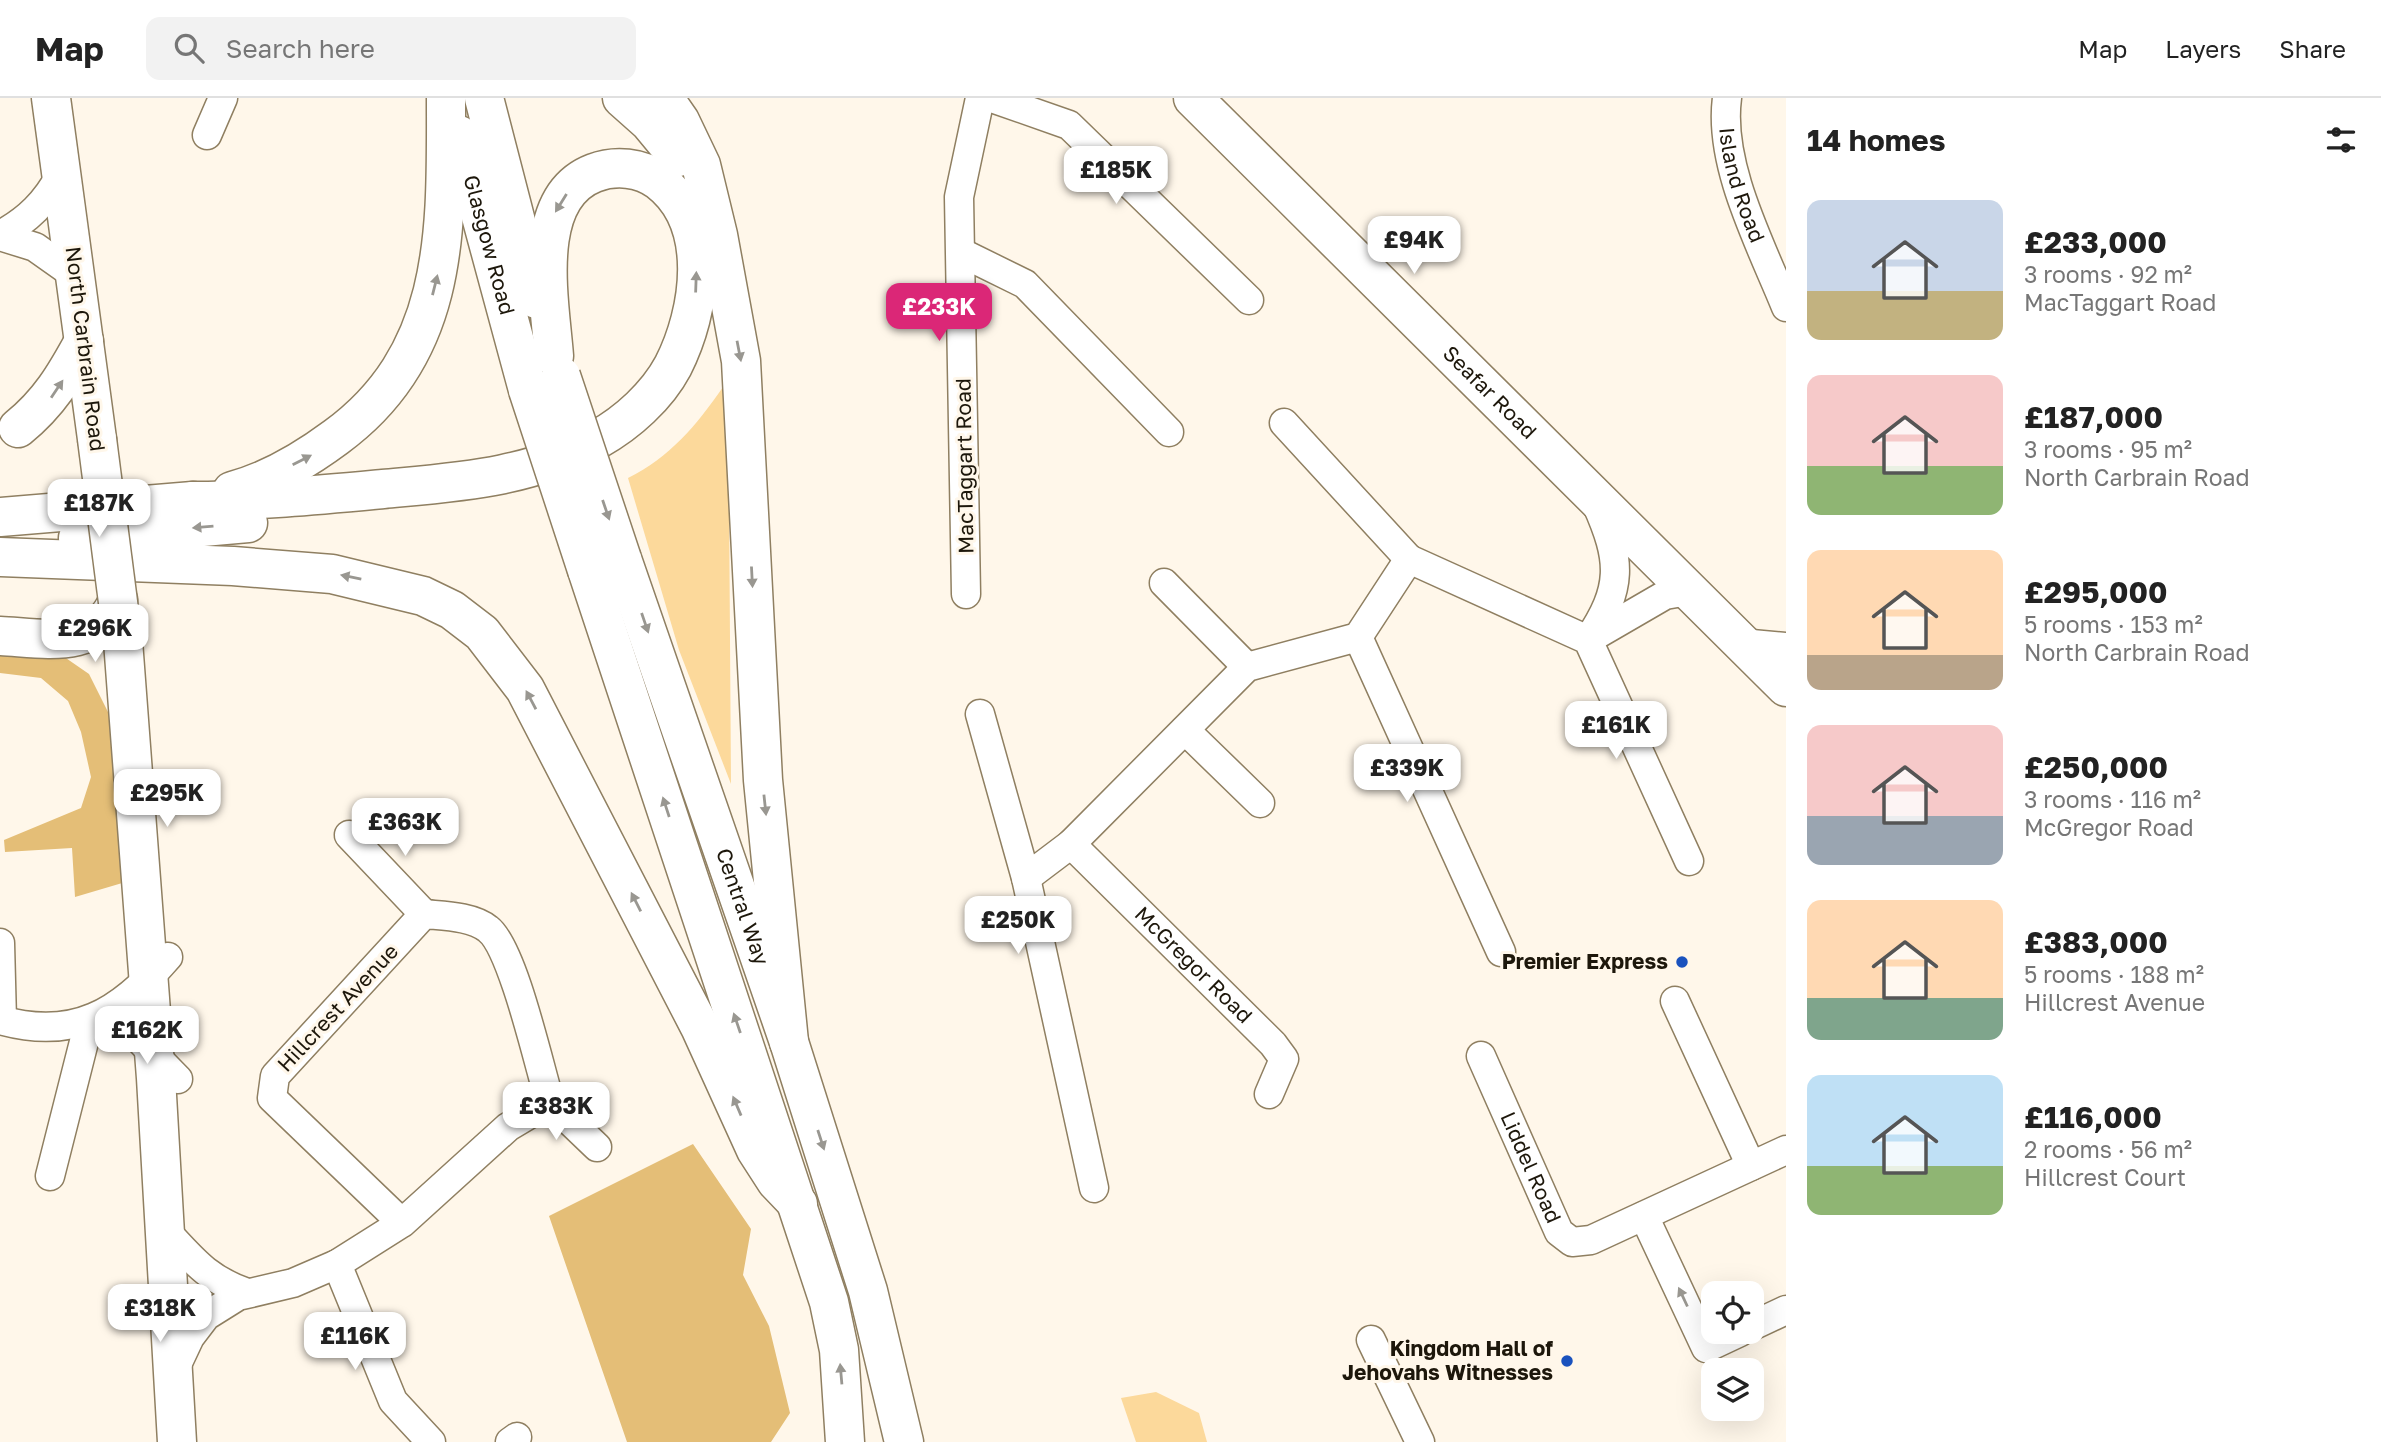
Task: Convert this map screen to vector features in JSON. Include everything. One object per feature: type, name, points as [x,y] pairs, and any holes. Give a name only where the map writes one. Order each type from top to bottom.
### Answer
[{"type":"main road","name":"North Carbrain Road","points":[[51,98],[118,600],[93,637],[127,698],[158,968],[176,1242],[173,1372],[177,1442]]},
{"type":"main road","name":"Glasgow Road","points":[[447,98],[548,374]]},
{"type":"main road","points":[[193,501],[244,487],[312,455],[353,425],[381,396],[405,362],[424,328],[438,277],[444,235],[447,98]]},
{"type":"main road","name":"Glasgow Road","points":[[484,98],[532,286],[548,374]]},
{"type":"main road","points":[[622,98],[649,122],[705,193]]},
{"type":"main road","points":[[664,98],[680,121],[701,165],[705,193],[718,234],[741,361],[763,780],[789,1042]]},
{"type":"main road","name":"Seafar Road","points":[[1192,98],[1786,687]]},
{"type":"main road","points":[[0,517],[193,501],[262,501],[489,478],[569,454],[600,439],[652,395],[672,368],[687,333],[696,300],[697,261],[692,232],[683,205],[651,175],[631,169],[604,169],[583,177],[567,193],[553,215],[548,374]]},
{"type":"main road","points":[[0,549],[32,542],[501,498],[576,473],[622,452],[671,408],[691,380],[710,341],[725,284]]},
{"type":"main road","points":[[9,430],[41,410],[56,391],[83,341]]},
{"type":"main road","name":"Central Way","points":[[548,374],[798,1204],[830,1302],[839,1350],[845,1442]]},
{"type":"main road","points":[[9,430],[68,425],[97,439]]},
{"type":"main road","points":[[0,557],[121,560],[332,574],[423,596],[452,610],[482,633],[525,689],[700,1027],[756,1150],[776,1181],[798,1204]]},
{"type":"main road","name":"Central Way","points":[[605,565],[789,1042],[868,1291],[904,1442]]},
{"type":"main road","points":[[0,636],[93,637]]},
{"type":"main road","points":[[93,637],[85,650],[111,676],[127,698]]},
{"type":"main road","name":"North Carbrain Road","points":[[176,1242],[190,1337],[196,1442]]},
{"type":"street","points":[[207,135],[223,98]]},
{"type":"street","name":"MacTaggart Road","points":[[966,594],[959,197],[980,98]]},
{"type":"street","points":[[992,98],[1069,125],[1249,300]]},
{"type":"street","name":"Island Road","points":[[1727,98],[1724,121],[1740,193],[1786,307]]},
{"type":"street","points":[[0,236],[32,214],[48,197],[61,174]]},
{"type":"street","points":[[0,236],[35,247],[76,276]]},
{"type":"street","points":[[962,253],[1025,284],[1169,432]]},
{"type":"street","points":[[1283,423],[1409,559],[1588,640],[1689,861]]},
{"type":"street","points":[[1588,640],[1607,611],[1616,585],[1606,526],[1594,497]]},
{"type":"street","points":[[1026,878],[1071,844],[1247,667],[1358,637],[1409,559]]},
{"type":"street","points":[[1164,583],[1247,667]]},
{"type":"street","points":[[1588,640],[1665,595],[1688,591]]},
{"type":"street","points":[[1358,637],[1501,952]]},
{"type":"street","points":[[1741,643],[1786,647]]},
{"type":"street","points":[[980,714],[1026,878],[1094,1188]]},
{"type":"street","points":[[1185,730],[1260,803]]},
{"type":"street","points":[[349,835],[424,914],[454,917],[487,928],[504,950],[550,1102],[597,1147]]},
{"type":"street","name":"McGregor Road","points":[[1071,844],[1273,1044],[1284,1059],[1269,1094]]},
{"type":"street","name":"Hillcrest Avenue","points":[[402,1223],[272,1098],[275,1076],[424,914]]},
{"type":"street","points":[[0,943],[1,1020],[17,1026],[45,1028],[96,1018],[158,968]]},
{"type":"street","points":[[1675,1000],[1751,1166]]},
{"type":"street","points":[[96,1018],[133,1033],[166,1067]]},
{"type":"street","points":[[50,1177],[96,1018]]},
{"type":"street","name":"Liddel Road","points":[[1481,1056],[1559,1232],[1572,1242],[1591,1240],[1786,1150]]},
{"type":"street","points":[[173,1372],[190,1337],[206,1316],[247,1293],[293,1283],[337,1264],[402,1223],[509,1127],[550,1102]]},
{"type":"street","points":[[1644,1216],[1701,1337]]},
{"type":"street","points":[[176,1242],[201,1270],[221,1284],[247,1293]]},
{"type":"street","points":[[337,1264],[393,1401],[431,1442]]},
{"type":"street","points":[[1764,1320],[1786,1310]]},
{"type":"street","points":[[1371,1340],[1420,1442]]},
{"type":"shaded area","points":[[723,387],[729,494],[731,784],[679,650],[628,478],[657,460],[681,439]]},
{"type":"shaded area","points":[[0,644],[60,654],[89,674],[110,716],[129,881],[75,897],[72,848],[5,852],[4,840],[81,808],[91,777],[81,732],[68,701],[41,678],[0,673]]},
{"type":"shaded area","points":[[693,1144],[751,1229],[743,1275],[769,1326],[790,1413],[771,1442],[627,1442],[549,1216]]},
{"type":"shaded area","points":[[1156,1392],[1199,1413],[1207,1442],[1136,1442],[1121,1398]]},
{"type":"place","name":"Premier Express","points":[[1682,962]]},
{"type":"place","name":"Kingdom Hall of Jehovahs Witnesses","points":[[1567,1361]]}]
